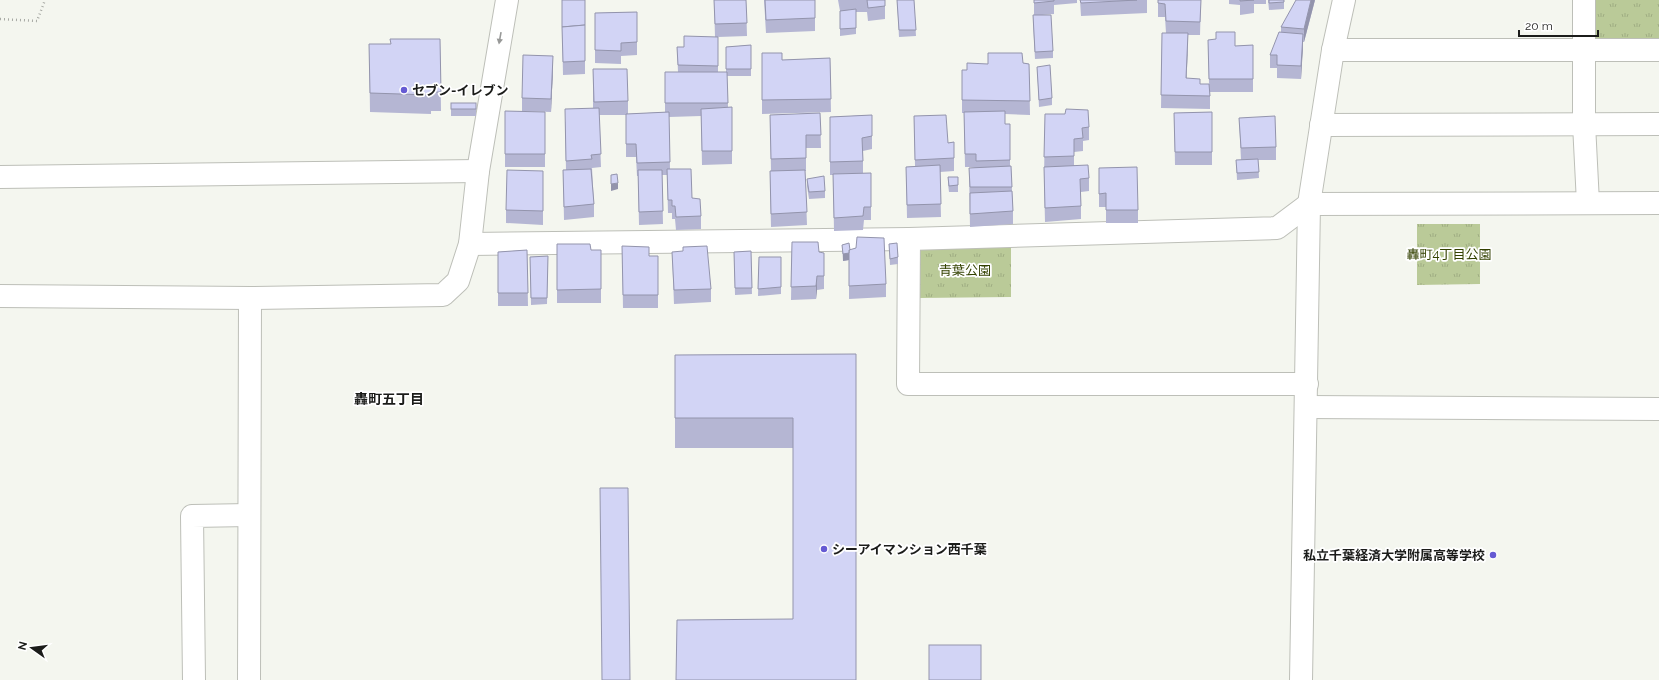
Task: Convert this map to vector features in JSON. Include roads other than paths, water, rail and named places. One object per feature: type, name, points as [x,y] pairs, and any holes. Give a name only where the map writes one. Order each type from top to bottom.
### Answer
[{"type":"street","points":[[0,296],[250,298],[444,295],[458,281],[470,244],[478,171],[507,0]]},
{"type":"street","points":[[1301,680],[1309,204],[1333,50],[1344,0]]},
{"type":"street","points":[[1584,0],[1584,124],[1588,203]]},
{"type":"street","points":[[1333,50],[1659,50]]},
{"type":"street","points":[[1321,125],[1659,124]]},
{"type":"street","points":[[0,177],[478,171]]},
{"type":"street","points":[[470,244],[909,239],[1277,228],[1309,204],[1659,203]]},
{"type":"street","points":[[909,239],[908,384],[1306,384]]},
{"type":"street","points":[[249,680],[250,298]]},
{"type":"street","points":[[1306,408],[1659,409]]},
{"type":"street","points":[[194,680],[192,516],[249,515]]},
{"type":"place","name":"セブン-イレブン","points":[[404,90]]},
{"type":"place","name":"シーアイマンション西千葉","points":[[824,549]]},
{"type":"place","name":"私立千葉経済大学附属高等学校","points":[[1493,555]]},
{"type":"district","name":"轟町五丁目","points":[[389,399]]},
{"type":"park label","name":"轟町4丁目公園","points":[[1449,254]]},
{"type":"park label","name":"青葉公園","points":[[965,270]]}]
